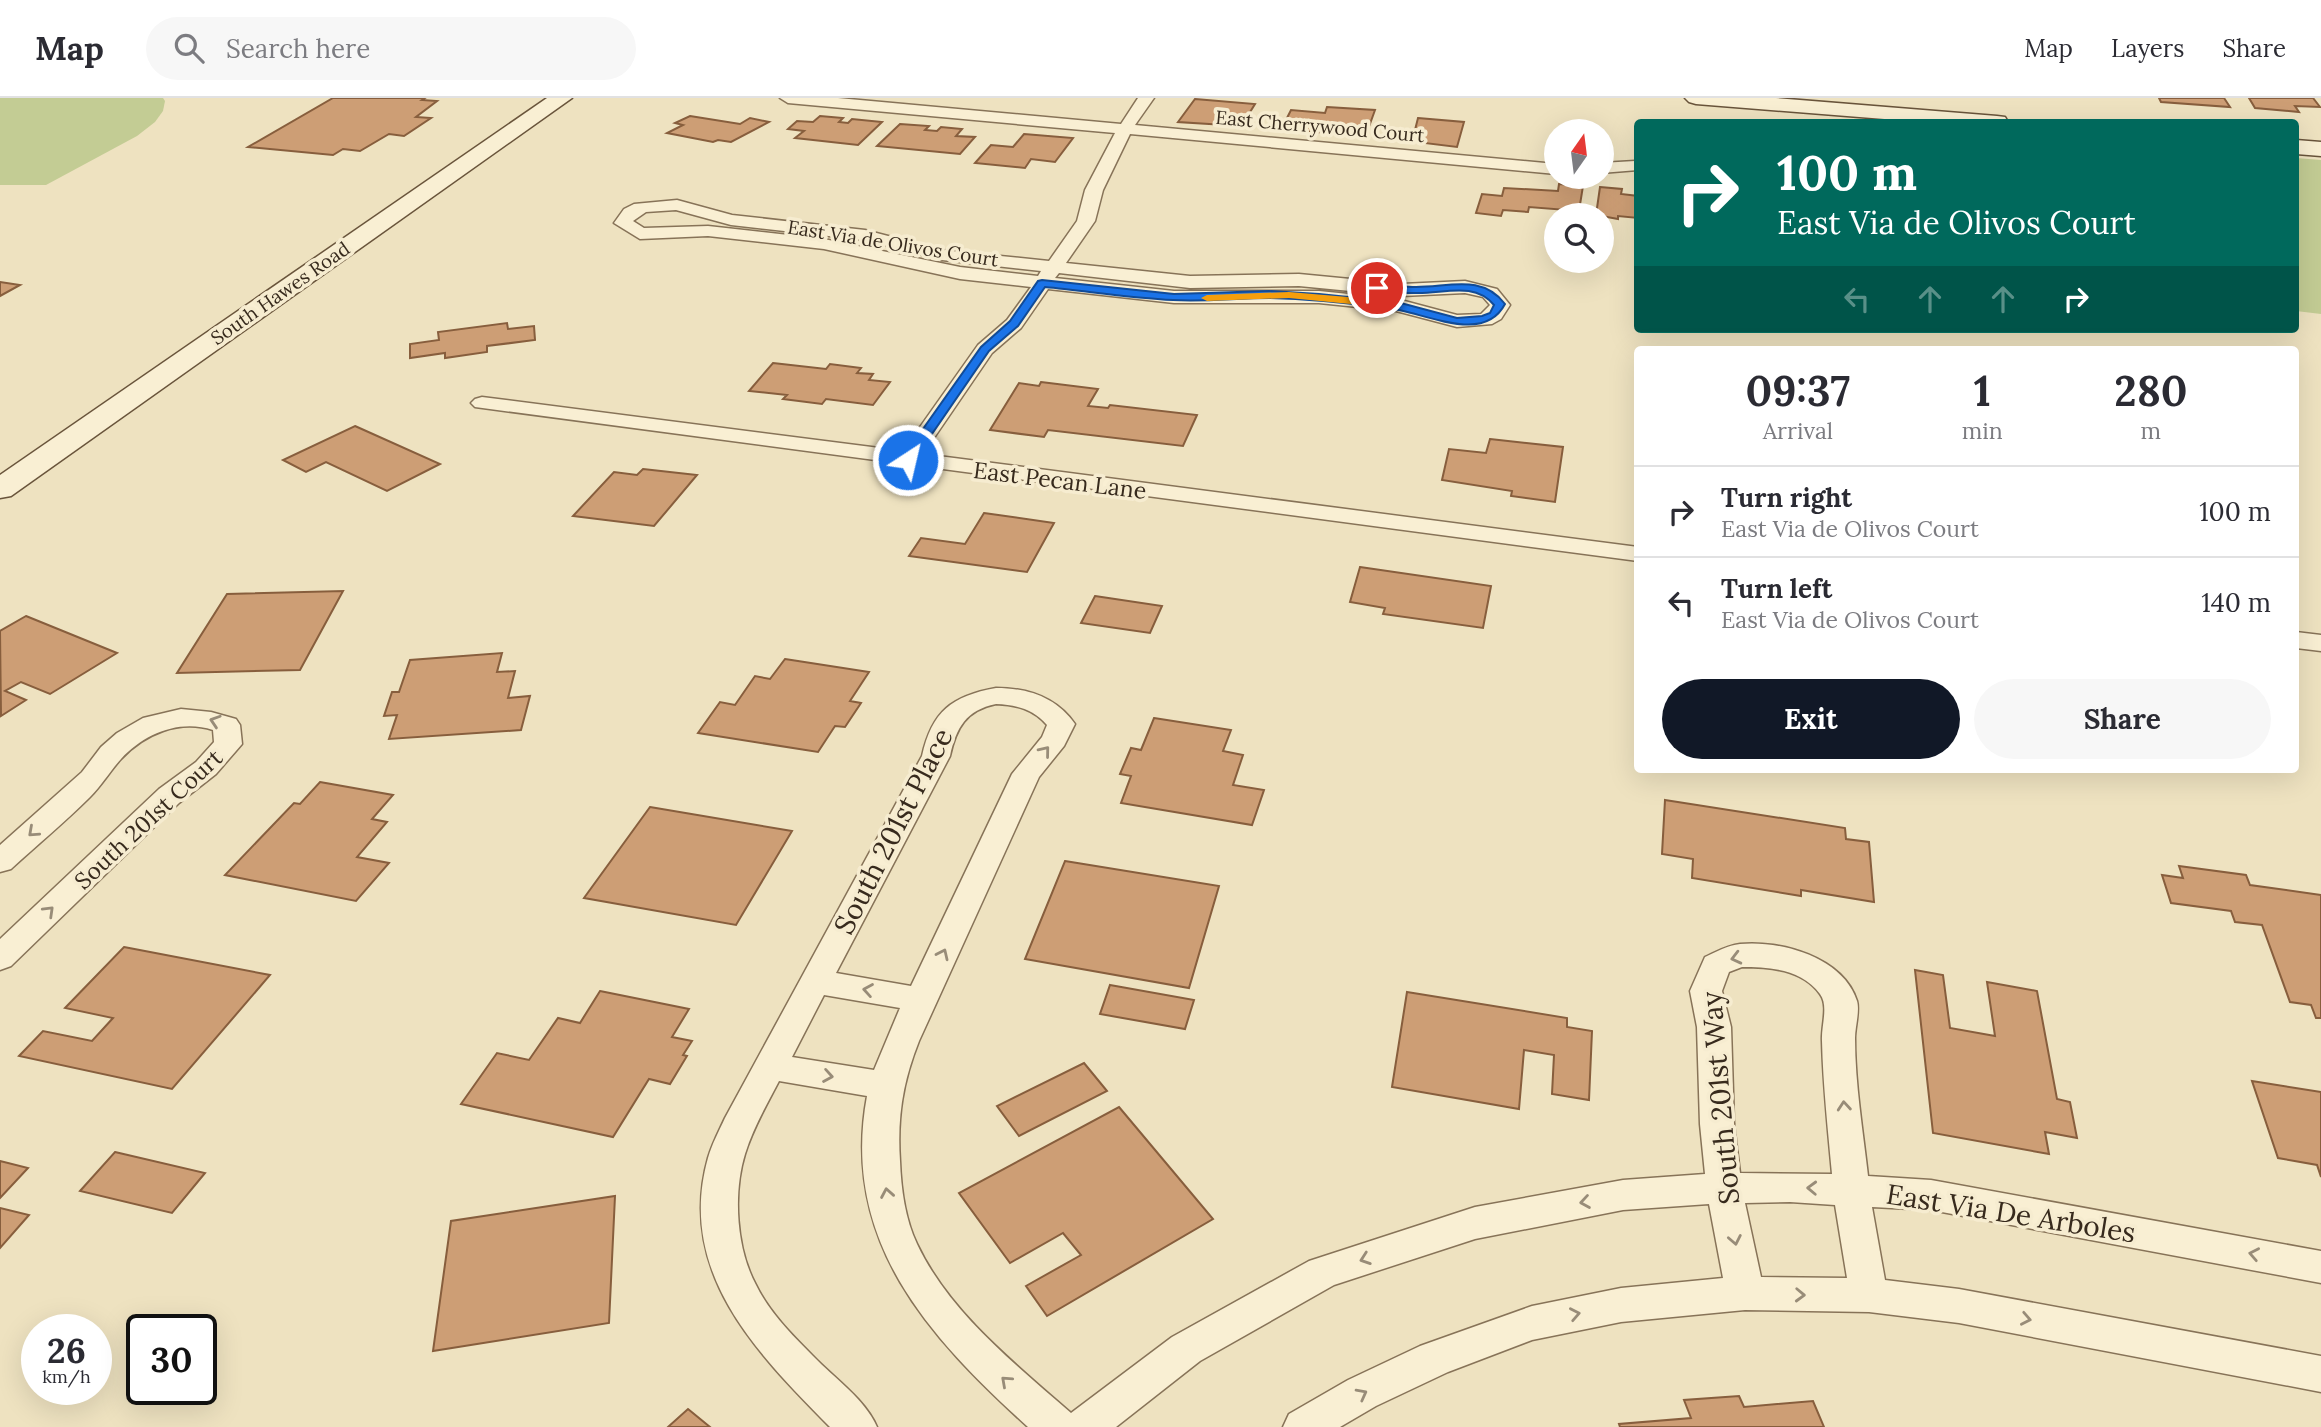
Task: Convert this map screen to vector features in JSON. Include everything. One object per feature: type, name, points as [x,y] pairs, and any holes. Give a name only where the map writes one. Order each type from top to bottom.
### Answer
[{"type":"main road","name":"South Hawes Road","points":[[0,489],[561,98]]},
{"type":"main road","points":[[1696,98],[1959,119]]},
{"type":"main road","points":[[2299,147],[2321,149]]},
{"type":"street","name":"East Cherrywood Court","points":[[788,98],[1544,168]]},
{"type":"street","points":[[908,460],[985,349],[1014,324],[1086,221],[1094,190],[1125,129],[1146,98]]},
{"type":"street","points":[[1614,167],[1634,166]]},
{"type":"street","name":"East Via de Olivos Court","points":[[751,228],[640,234],[623,223],[628,214],[634,211],[677,205],[751,228],[843,247],[1047,276],[1266,287],[1397,305],[1457,321],[1485,320],[1494,315],[1500,304],[1490,293],[1465,286],[1402,290],[1299,280],[1266,287]]},
{"type":"street","name":"East Pecan Lane","points":[[482,403],[1634,553]]},
{"type":"street","points":[[2299,640],[2321,643]]},
{"type":"street","name":"South 201st Place","points":[[858,1427],[784,1352],[742,1298],[724,1247],[720,1201],[724,1163],[742,1118],[936,756],[939,738],[954,713],[980,697],[1007,696],[1029,699],[1053,711],[1061,724],[1054,740],[1026,774],[902,1042],[887,1086],[880,1143],[886,1192],[898,1244],[927,1294],[996,1373],[1056,1427]]},
{"type":"street","name":"South 201st Court","points":[[0,862],[93,778],[113,750],[141,728],[172,716],[207,718],[226,725],[228,744],[206,768],[169,796],[0,958]]},
{"type":"street","name":"South 201st Way","points":[[1745,1293],[1724,1188],[1717,1124],[1714,1027],[1706,992],[1716,965],[1738,955],[1773,956],[1803,965],[1830,983],[1841,1002],[1838,1038],[1851,1189],[1869,1295]]},
{"type":"street","points":[[815,981],[921,1000]]},
{"type":"street","points":[[770,1066],[887,1086]]},
{"type":"street","name":"East Via De Arboles","points":[[1084,1427],[1186,1349],[1322,1273],[1475,1223],[1623,1195],[1724,1188],[1851,1189],[1931,1195],[2321,1267]]},
{"type":"street","points":[[1303,1427],[1362,1393],[1434,1359],[1532,1323],[1621,1305],[1745,1293],[1869,1295],[1959,1306],[2321,1374]]},
{"type":"green space","points":[[0,98],[163,98],[165,101],[163,111],[155,122],[137,136],[46,185],[0,185]]},
{"type":"green space","points":[[2299,158],[2321,160],[2321,314],[2299,311]]},
{"type":"building","points":[[333,98],[425,98],[422,100],[437,101],[416,117],[431,118],[404,136],[389,134],[360,151],[343,149],[333,155],[248,147]]},
{"type":"building","points":[[2159,98],[2224,98],[2230,107],[2161,102]]},
{"type":"building","points":[[2249,98],[2313,98],[2320,107],[2295,106],[2299,112],[2255,108]]},
{"type":"building","points":[[1195,99],[1255,104],[1247,117],[1231,115],[1225,125],[1178,122]]},
{"type":"building","points":[[1327,107],[1375,110],[1366,135],[1347,133],[1348,129],[1330,127],[1328,133],[1304,131],[1308,122],[1286,120],[1291,110],[1325,113]]},
{"type":"building","points":[[690,116],[740,124],[750,118],[769,122],[731,142],[713,142],[667,133],[683,125],[675,123]]},
{"type":"building","points":[[820,116],[843,118],[839,122],[848,123],[852,119],[882,122],[858,145],[795,138],[804,131],[788,129],[797,121],[813,122]]},
{"type":"building","points":[[1418,118],[1464,122],[1457,147],[1400,140],[1403,129],[1415,130]]},
{"type":"building","points":[[900,124],[929,126],[925,130],[937,131],[941,127],[962,129],[956,136],[975,137],[960,154],[877,146]]},
{"type":"building","points":[[1024,134],[1073,138],[1055,162],[1031,159],[1025,168],[975,163],[991,145],[1013,147]]},
{"type":"building","points":[[1504,188],[1558,191],[1583,189],[1580,203],[1544,203],[1544,208],[1529,207],[1528,212],[1503,210],[1501,216],[1476,213],[1482,194],[1502,196]]},
{"type":"building","points":[[1600,189],[1622,189],[1621,194],[1634,196],[1634,218],[1618,216],[1618,219],[1614,218],[1614,203],[1598,203]]},
{"type":"building","points":[[0,282],[20,285],[0,296]]},
{"type":"building","points":[[507,323],[508,329],[534,326],[535,340],[487,346],[487,352],[445,358],[445,353],[410,358],[410,344],[439,340],[438,332]]},
{"type":"building","points":[[773,363],[826,369],[830,364],[861,368],[857,373],[873,374],[869,380],[890,382],[873,405],[826,399],[822,404],[783,399],[787,395],[749,391]]},
{"type":"building","points":[[1041,382],[1098,389],[1088,406],[1108,408],[1110,405],[1197,415],[1183,446],[1048,430],[1044,437],[990,430],[1019,383],[1039,386]]},
{"type":"building","points":[[355,426],[440,464],[387,491],[326,462],[306,472],[283,460]]},
{"type":"building","points":[[1490,439],[1563,447],[1555,502],[1511,496],[1512,491],[1442,480],[1449,449],[1486,453]]},
{"type":"building","points":[[643,469],[697,475],[654,526],[573,516],[614,472],[637,475]]},
{"type":"building","points":[[984,513],[1054,523],[1027,572],[909,556],[921,538],[965,544]]},
{"type":"building","points":[[1360,567],[1491,586],[1483,628],[1383,614],[1385,608],[1350,602]]},
{"type":"building","points":[[343,591],[300,670],[177,673],[227,594]]},
{"type":"building","points":[[1095,596],[1162,606],[1150,633],[1081,623]]},
{"type":"building","points":[[26,616],[117,653],[50,694],[21,682],[5,691],[26,700],[1,716],[0,631]]},
{"type":"building","points":[[502,653],[497,672],[515,671],[508,698],[530,696],[521,730],[389,739],[397,715],[384,716],[392,692],[399,692],[410,660]]},
{"type":"building","points":[[785,659],[869,672],[850,701],[861,703],[845,727],[835,726],[818,752],[698,733],[720,702],[735,705],[755,676],[770,679]]},
{"type":"building","points":[[1154,718],[1231,730],[1223,751],[1243,755],[1233,785],[1264,790],[1252,825],[1121,803],[1131,776],[1120,774],[1131,748],[1141,750]]},
{"type":"building","points":[[320,782],[393,795],[372,819],[387,822],[357,857],[389,863],[356,901],[225,875],[294,803],[300,804]]},
{"type":"building","points":[[1665,800],[1845,828],[1846,839],[1869,842],[1874,902],[1801,890],[1801,896],[1692,878],[1693,859],[1662,854]]},
{"type":"building","points":[[650,807],[792,831],[736,925],[584,898]]},
{"type":"building","points":[[1065,861],[1219,886],[1189,988],[1025,959]]},
{"type":"building","points":[[2179,866],[2246,875],[2250,885],[2321,895],[2321,1018],[2316,1018],[2311,1005],[2290,1002],[2262,925],[2235,922],[2231,911],[2171,903],[2162,875],[2183,878]]},
{"type":"building","points":[[124,947],[270,975],[172,1089],[19,1056],[43,1031],[92,1041],[113,1018],[65,1008]]},
{"type":"building","points":[[1915,970],[1943,975],[1950,1028],[1995,1036],[1987,982],[2037,991],[2057,1099],[2070,1102],[2077,1138],[2045,1132],[2049,1154],[1933,1133]]},
{"type":"building","points":[[1110,985],[1194,1000],[1185,1029],[1100,1014]]},
{"type":"building","points":[[600,991],[689,1009],[672,1037],[692,1041],[683,1055],[687,1056],[670,1084],[649,1079],[613,1137],[461,1104],[497,1053],[529,1060],[558,1018],[580,1023]]},
{"type":"building","points":[[1407,992],[1567,1018],[1567,1027],[1592,1031],[1589,1100],[1552,1094],[1554,1055],[1524,1050],[1519,1109],[1392,1087]]},
{"type":"building","points":[[1084,1063],[1107,1091],[1019,1136],[997,1106]]},
{"type":"building","points":[[2252,1081],[2321,1092],[2321,1177],[2317,1165],[2278,1158]]},
{"type":"building","points":[[1119,1107],[1213,1219],[1047,1316],[1026,1286],[1081,1255],[1063,1233],[1010,1263],[959,1193]]},
{"type":"building","points":[[115,1152],[205,1173],[172,1213],[80,1191]]},
{"type":"building","points":[[0,1161],[28,1168],[0,1198]]},
{"type":"building","points":[[615,1196],[609,1323],[433,1351],[451,1221]]},
{"type":"building","points":[[0,1208],[29,1215],[0,1248]]},
{"type":"building","points":[[1739,1396],[1744,1407],[1813,1401],[1824,1427],[1620,1427],[1619,1424],[1691,1418],[1684,1400]]},
{"type":"building","points":[[688,1409],[710,1427],[668,1427]]},
{"type":"slow traffic","points":[[1207,298],[1289,295],[1371,303]]},
{"type":"route","points":[[908,460],[985,349],[1014,324],[1042,283],[1174,297],[1319,297],[1397,305],[1457,321],[1485,320],[1494,315],[1500,304],[1490,293],[1465,286],[1417,290],[1377,288]]}]
